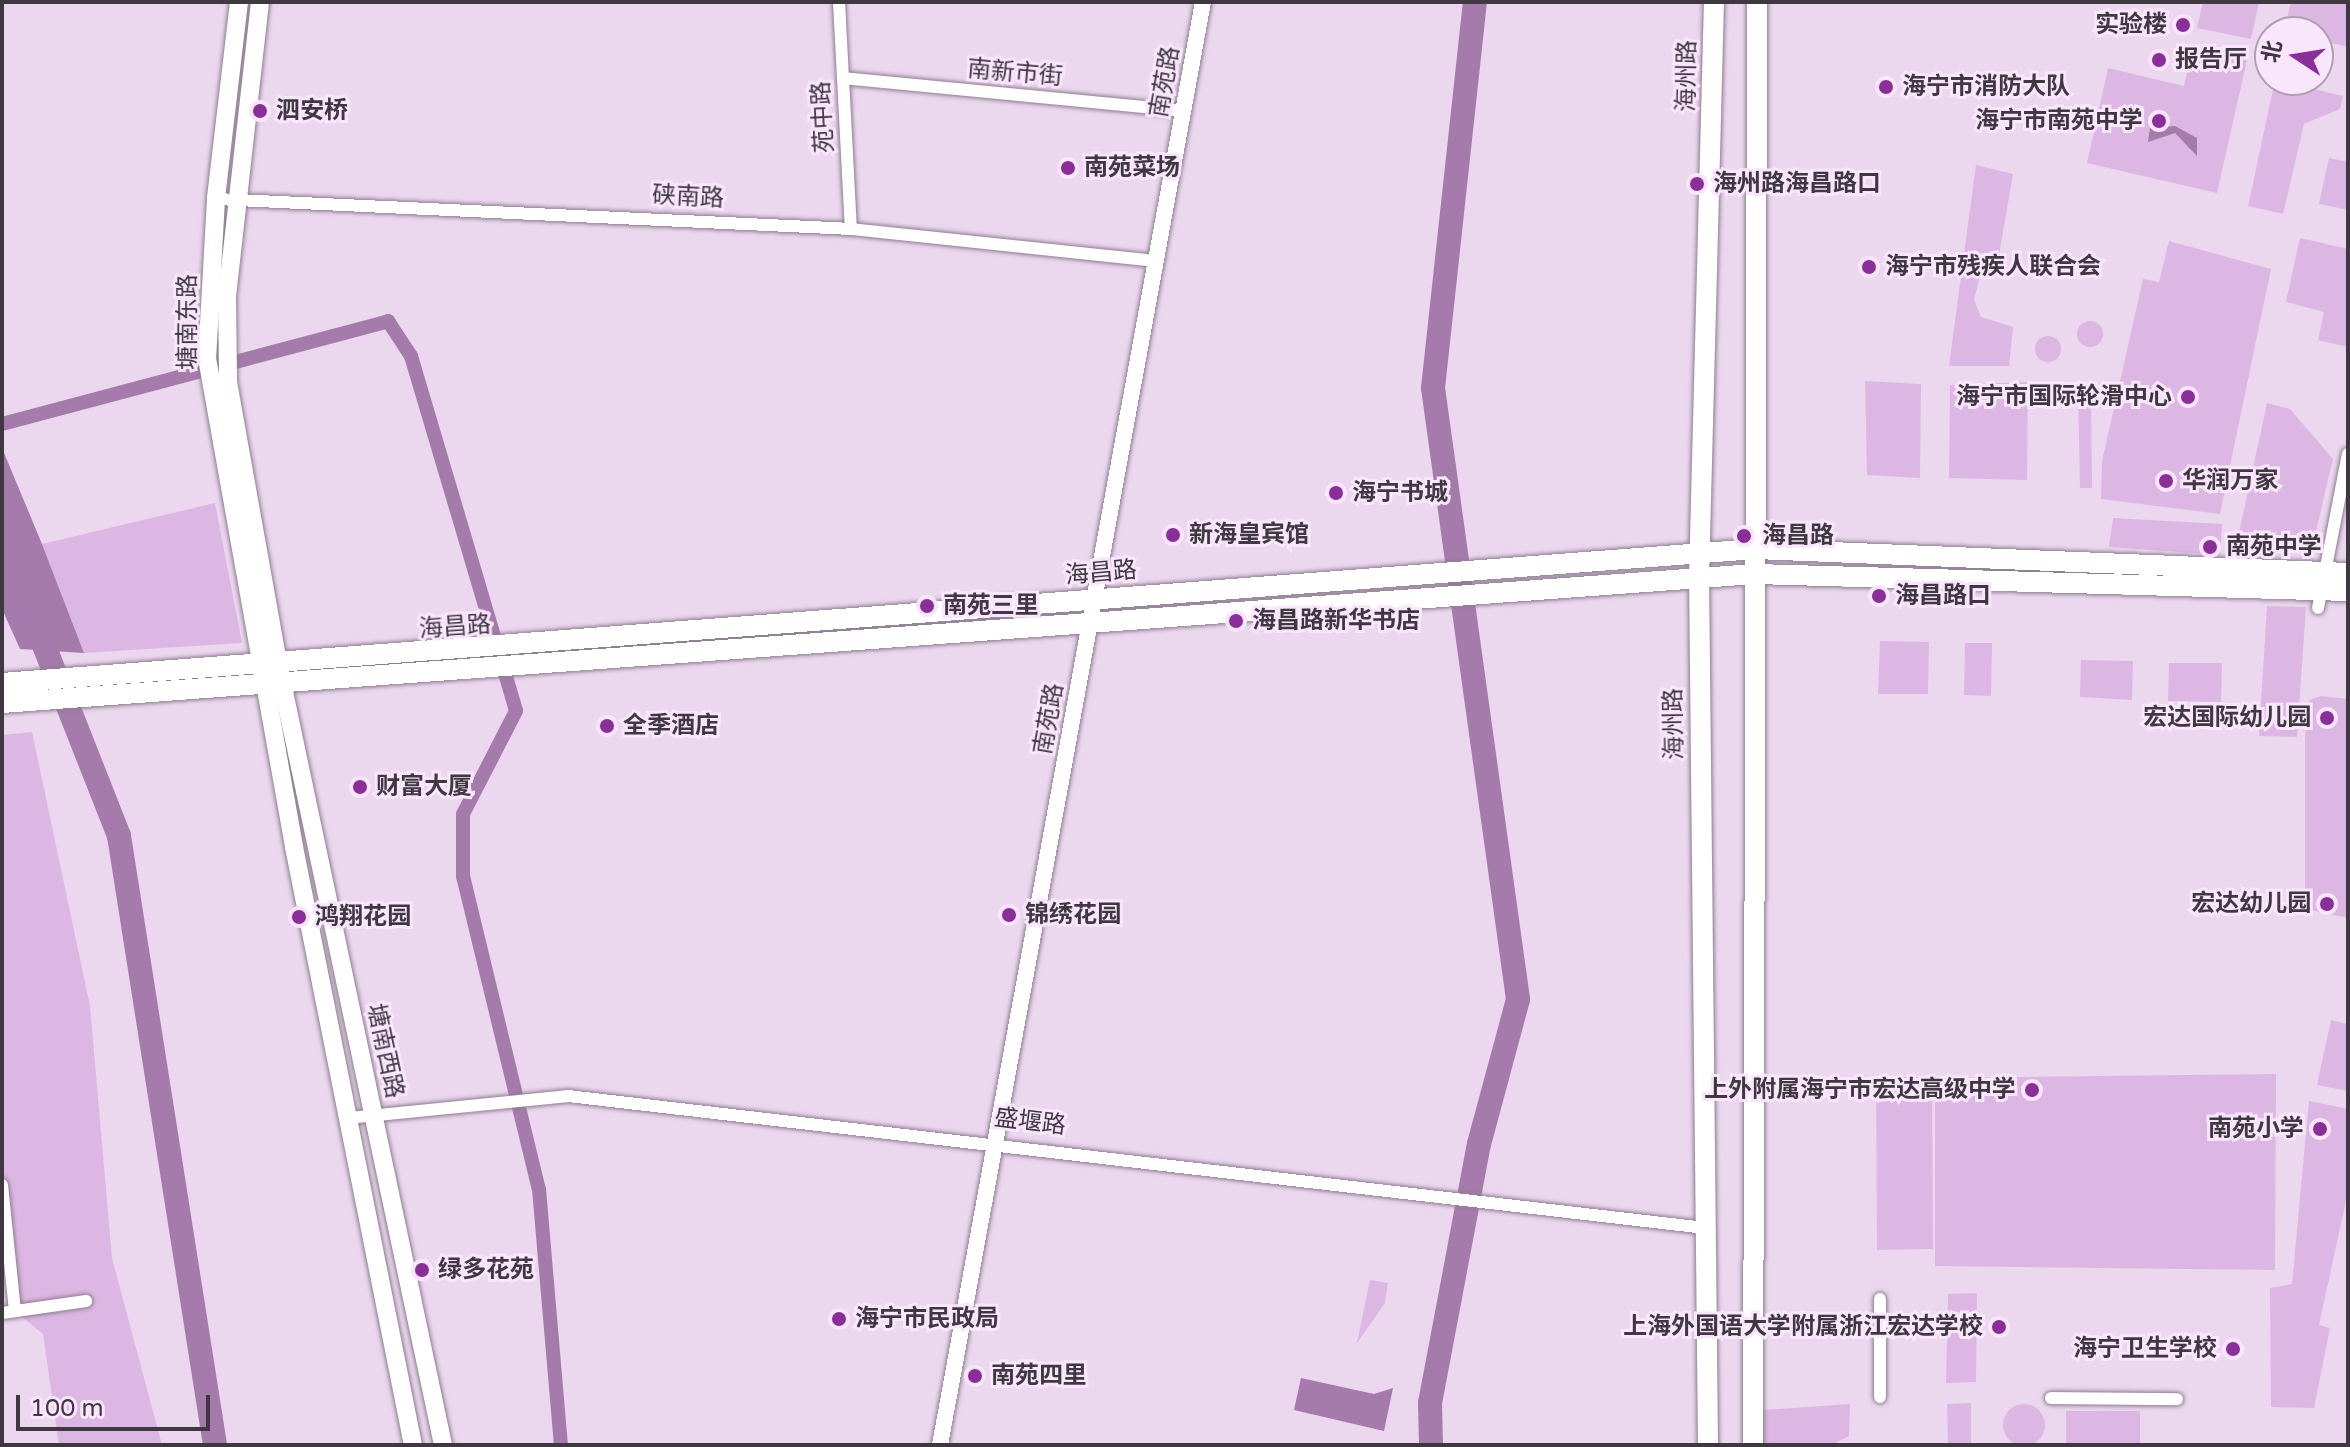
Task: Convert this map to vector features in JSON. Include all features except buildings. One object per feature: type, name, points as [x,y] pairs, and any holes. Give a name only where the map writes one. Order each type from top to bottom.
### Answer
[{"type":"main road","name":"塘南东路","points":[[239,2],[216,199],[207,358],[272,677]]},
{"type":"main road","name":"塘南东路","points":[[260,2],[236,201],[227,335],[228,382],[272,677]]},
{"type":"main road","name":"海州路","points":[[1708,1445],[1699,553],[1714,2]]},
{"type":"main road","points":[[1753,1445],[1757,2]]},
{"type":"main road","name":"海昌路","points":[[2,703],[119,696],[272,677],[475,660],[1509,578],[1699,553],[1756,549],[2321,577],[2348,591]]},
{"type":"main road","name":"海昌路","points":[[1509,578],[1755,574],[2321,577],[2348,573]]},
{"type":"main road","name":"海昌路","points":[[2,683],[124,674],[272,677]]},
{"type":"main road","name":"塘南西路","points":[[272,677],[374,1112],[443,1445]]},
{"type":"main road","name":"塘南西路","points":[[272,677],[348,1118],[413,1445]]},
{"type":"street","name":"苑中路","points":[[839,2],[851,229]]},
{"type":"street","name":"南苑路","points":[[940,1445],[1203,2]]},
{"type":"street","name":"南新市街","points":[[843,78],[1184,111]]},
{"type":"street","name":"硖南路","points":[[216,199],[851,229],[1157,261]]},
{"type":"street","points":[[2318,608],[2321,577],[2348,454]]},
{"type":"street","name":"盛堰路","points":[[348,1118],[374,1112],[545,1097],[996,1140],[1705,1228]]},
{"type":"street","points":[[2,1185],[8,1312],[86,1301]]},
{"type":"street","points":[[1880,1299],[1880,1397]]},
{"type":"street","points":[[2051,1398],[2177,1399]]},
{"type":"shaded area","points":[[2203,2],[2259,2],[2251,39],[2197,28]]},
{"type":"shaded area","points":[[2291,2],[2348,2],[2348,47],[2334,44],[2334,16],[2288,16]]},
{"type":"shaded area","points":[[2192,48],[2247,60],[2217,193],[2087,163],[2108,68],[2184,86]]},
{"type":"shaded area","points":[[2272,96],[2343,96],[2340,109],[2304,124],[2283,214],[2248,206]]},
{"type":"shaded area","points":[[2175,126],[2197,138],[2197,156],[2175,133],[2148,142],[2150,128]]},
{"type":"shaded area","points":[[2329,158],[2348,162],[2348,210],[2319,204]]},
{"type":"shaded area","points":[[1976,165],[2013,174],[1998,261],[1980,276],[1974,300],[1981,317],[2013,327],[2009,366],[1949,366]]},
{"type":"shaded area","points":[[2300,238],[2348,249],[2348,347],[2318,340],[2324,312],[2286,302]]},
{"type":"shaded area","name":"海宁市国际轮滑中心","points":[[2169,241],[2271,269],[2220,514],[2101,499],[2102,461],[2143,279],[2159,282]]},
{"type":"shaded area","points":[[2090,321],[2099,325],[2103,334],[2099,343],[2090,347],[2081,343],[2077,334],[2081,325]]},
{"type":"shaded area","points":[[2048,336],[2057,340],[2061,349],[2057,358],[2048,362],[2039,358],[2035,349],[2039,340]]},
{"type":"shaded area","points":[[1865,381],[1921,384],[1920,478],[1867,475]]},
{"type":"shaded area","points":[[2028,382],[2027,480],[1949,478],[1950,385]]},
{"type":"shaded area","points":[[2078,389],[2091,389],[2092,488],[2080,488]]},
{"type":"shaded area","points":[[2267,403],[2290,409],[2333,459],[2313,544],[2234,556]]},
{"type":"shaded area","points":[[2,448],[84,653],[20,649],[2,609]]},
{"type":"shaded area","points":[[215,503],[242,643],[84,653],[42,544]]},
{"type":"shaded area","points":[[2113,518],[2222,524],[2220,555],[2109,547]]},
{"type":"shaded area","points":[[2267,606],[2306,607],[2297,737],[2259,736]]},
{"type":"shaded area","points":[[1880,641],[1929,642],[1928,694],[1878,694]]},
{"type":"shaded area","points":[[1965,643],[1992,643],[1991,696],[1964,695]]},
{"type":"shaded area","points":[[2081,660],[2133,661],[2132,700],[2080,697]]},
{"type":"shaded area","points":[[2169,663],[2222,663],[2221,702],[2168,701]]},
{"type":"shaded area","points":[[2321,696],[2348,699],[2348,918],[2305,909],[2305,737],[2309,700]]},
{"type":"shaded area","points":[[32,732],[90,1006],[112,1258],[162,1445],[59,1445],[43,1334],[15,1311],[2,1185],[2,735]]},
{"type":"shaded area","points":[[2331,1020],[2348,1024],[2348,1091],[2317,1085]]},
{"type":"shaded area","points":[[2276,1074],[2275,1270],[1935,1266],[1935,1078]]},
{"type":"shaded area","points":[[1876,1077],[1932,1077],[1933,1249],[1877,1250]]},
{"type":"shaded area","points":[[2309,1101],[2348,1109],[2348,1192],[2319,1325],[2330,1328],[2314,1408],[2271,1407],[2270,1288],[2292,1284]]},
{"type":"shaded area","points":[[1370,1280],[1388,1283],[1385,1303],[1357,1343]]},
{"type":"shaded area","points":[[1977,1293],[1976,1382],[1946,1383],[1948,1294]]},
{"type":"shaded area","points":[[1301,1378],[1374,1394],[1393,1388],[1384,1431],[1294,1410]]},
{"type":"shaded area","points":[[1971,1403],[1971,1445],[1948,1445],[1947,1404]]},
{"type":"shaded area","points":[[1850,1404],[1849,1436],[1831,1445],[1763,1445],[1763,1410]]},
{"type":"shaded area","points":[[2024,1404],[2039,1410],[2045,1425],[2039,1440],[2024,1446],[2009,1440],[2003,1425],[2009,1410]]},
{"type":"shaded area","points":[[2066,1411],[2140,1411],[2140,1445],[2066,1445]]},
{"type":"waterway","points":[[1431,1445],[1430,1403],[1479,1144],[1518,999],[1433,388],[1475,2]]},
{"type":"waterway","points":[[2,424],[388,321],[411,356],[516,711],[463,814],[463,876],[539,1189],[561,1445]]},
{"type":"waterway","points":[[34,620],[119,836],[215,1445]]},
{"type":"place","name":"实验楼","points":[[2183,25]]},
{"type":"place","name":"报告厅","points":[[2159,60]]},
{"type":"place","name":"海宁市消防大队","points":[[1886,87]]},
{"type":"place","name":"泗安桥","points":[[260,111]]},
{"type":"place","name":"海宁市南苑中学","points":[[2159,121]]},
{"type":"place","name":"南苑菜场","points":[[1068,168]]},
{"type":"place","name":"海州路海昌路口","points":[[1697,184]]},
{"type":"place","name":"海宁市残疾人联合会","points":[[1869,267]]},
{"type":"place","name":"海宁市国际轮滑中心","points":[[2188,397]]},
{"type":"place","name":"华润万家","points":[[2166,481]]},
{"type":"place","name":"海宁书城","points":[[1336,493]]},
{"type":"place","name":"新海皇宾馆","points":[[1173,535]]},
{"type":"place","name":"海昌路","points":[[1744,536]]},
{"type":"place","name":"南苑中学","points":[[2210,547]]},
{"type":"place","name":"海昌路口","points":[[1879,596]]},
{"type":"place","name":"南苑三里","points":[[927,606]]},
{"type":"place","name":"海昌路新华书店","points":[[1236,621]]},
{"type":"place","name":"宏达国际幼儿园","points":[[2327,718]]},
{"type":"place","name":"全季酒店","points":[[607,726]]},
{"type":"place","name":"财富大厦","points":[[360,787]]},
{"type":"place","name":"宏达幼儿园","points":[[2327,904]]},
{"type":"place","name":"锦绣花园","points":[[1009,915]]},
{"type":"place","name":"鸿翔花园","points":[[299,917]]},
{"type":"place","name":"上外附属海宁市宏达高级中学","points":[[2032,1090]]},
{"type":"place","name":"南苑小学","points":[[2320,1129]]},
{"type":"place","name":"绿多花苑","points":[[422,1270]]},
{"type":"place","name":"海宁市民政局","points":[[839,1319]]},
{"type":"place","name":"上海外国语大学附属浙江宏达学校","points":[[1999,1327]]},
{"type":"place","name":"海宁卫生学校","points":[[2233,1349]]},
{"type":"place","name":"南苑四里","points":[[975,1376]]}]
